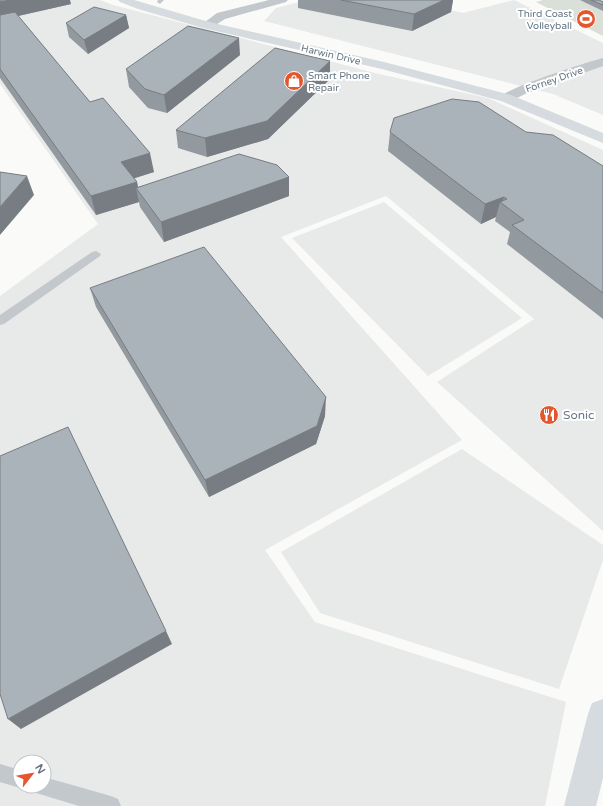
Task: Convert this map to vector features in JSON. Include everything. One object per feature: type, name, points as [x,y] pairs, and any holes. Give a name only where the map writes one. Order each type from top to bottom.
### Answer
[{"type":"main road","name":"Harwin Drive","points":[[124,0],[142,7],[207,25],[389,62],[520,91],[554,104]]},
{"type":"main road","name":"Harwin Drive","points":[[158,1],[183,9],[221,16],[389,62],[506,98],[603,138]]},
{"type":"main road","points":[[580,806],[603,714]]},
{"type":"street","points":[[207,25],[221,16],[282,0]]},
{"type":"street","name":"Forney Drive","points":[[506,98],[520,91],[603,62]]},
{"type":"lane","points":[[0,321],[96,254]]},
{"type":"lane","points":[[0,773],[12,777]]},
{"type":"lane","points":[[52,789],[112,806]]},
{"type":"shaded area","points":[[0,0],[100,0],[113,5],[379,74],[488,98],[603,150],[603,531],[437,382],[534,319],[386,196],[281,237],[462,440],[265,550],[315,622],[566,702],[545,806],[0,806],[0,296],[98,224],[0,84]]},
{"type":"shaded area","points":[[307,0],[404,0],[463,13],[514,0],[603,43],[603,115],[553,94],[264,21],[276,8]]},
{"type":"shaded area","name":"Third Coast Volleyball","points":[[543,0],[603,0],[603,36],[536,2]]},
{"type":"shaded area","points":[[384,202],[522,318],[428,376],[292,238]]},
{"type":"shaded area","points":[[462,449],[603,545],[603,560],[559,689],[320,613],[281,552]]},
{"type":"building","points":[[341,0],[444,0],[414,14]]},
{"type":"building","points":[[591,0],[599,0],[603,2],[603,5]]},
{"type":"building","points":[[94,7],[126,15],[84,40],[66,23]]},
{"type":"building","points":[[15,12],[90,102],[103,98],[150,153],[121,162],[137,182],[91,196],[0,69],[0,15]]},
{"type":"building","points":[[188,26],[239,38],[164,95],[145,89],[126,69]]},
{"type":"building","points":[[275,48],[330,61],[267,121],[205,138],[176,130]]},
{"type":"building","points":[[452,99],[479,102],[526,132],[553,135],[603,166],[603,293],[512,225],[524,220],[500,202],[507,199],[504,197],[485,204],[390,132],[394,118]]},
{"type":"building","points":[[239,154],[277,165],[289,177],[161,222],[136,188]]},
{"type":"building","points":[[0,172],[27,176],[0,207]]},
{"type":"building","points":[[204,247],[326,397],[317,426],[205,480],[90,288]]},
{"type":"building","points":[[68,427],[166,631],[8,719],[0,694],[0,456]]},
{"type":"place","name":"Third Coast Volleyball","points":[[586,19]]},
{"type":"place","name":"Smart Phone Repair","points":[[294,81]]},
{"type":"place","name":"Sonic","points":[[549,415]]}]
